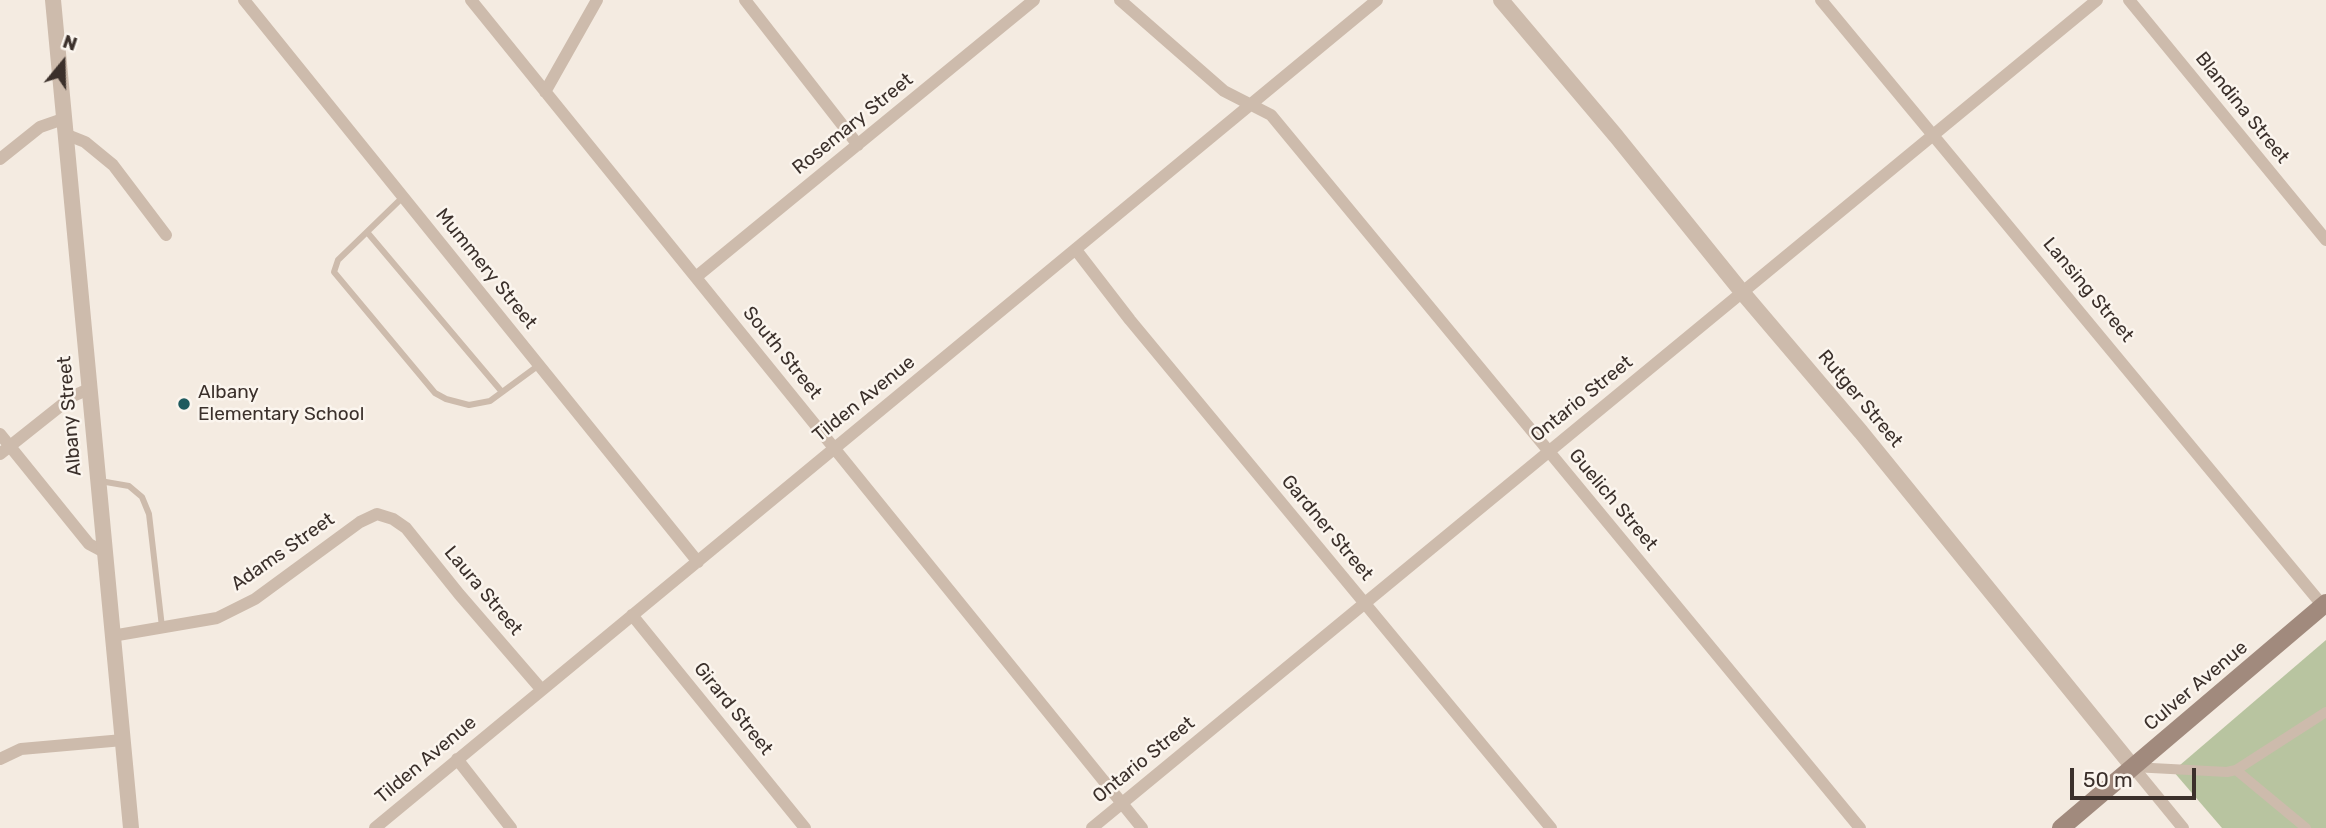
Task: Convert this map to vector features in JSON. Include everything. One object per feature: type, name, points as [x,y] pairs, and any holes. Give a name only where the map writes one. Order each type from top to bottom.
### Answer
[{"type":"main road","name":"Culver Avenue","points":[[2061,828],[2324,605]]},
{"type":"street","name":"Albany Street","points":[[53,0],[131,828]]},
{"type":"street","name":"Mummery Street","points":[[244,0],[698,562]]},
{"type":"street","name":"South Street","points":[[471,0],[1142,828]]},
{"type":"street","points":[[545,92],[597,0]]},
{"type":"street","points":[[745,0],[858,145]]},
{"type":"street","name":"Rosemary Street","points":[[696,277],[1034,0]]},
{"type":"street","name":"Guelich Street","points":[[1120,0],[1224,91],[1271,116],[1860,828]]},
{"type":"street","name":"Tilden Avenue","points":[[375,828],[1377,0]]},
{"type":"street","name":"Rutger Street","points":[[1501,0],[1861,432],[2183,828]]},
{"type":"street","name":"Lansing Street","points":[[1821,0],[2324,605]]},
{"type":"street","name":"Ontario Street","points":[[1092,828],[2097,0]]},
{"type":"street","name":"Blandina Street","points":[[2129,0],[2326,240]]},
{"type":"street","points":[[0,159],[40,127],[64,126],[113,165],[166,235]]},
{"type":"street","name":"Gardner Street","points":[[1076,250],[1130,320],[1551,828]]},
{"type":"street","points":[[5,450],[73,396],[89,389]]},
{"type":"street","points":[[0,434],[5,450],[89,544],[104,552]]},
{"type":"street","name":"Adams Street","points":[[112,636],[216,618],[255,599],[360,522],[377,514],[393,519]]},
{"type":"street","name":"Laura Street","points":[[393,519],[406,528],[541,689]]},
{"type":"street","name":"Girard Street","points":[[632,615],[805,828]]},
{"type":"street","points":[[2133,767],[2227,772],[2236,770],[2326,712]]},
{"type":"street","points":[[0,759],[21,749],[123,740]]},
{"type":"street","points":[[457,759],[511,828]]},
{"type":"street","points":[[2236,770],[2306,828]]},
{"type":"lane","points":[[403,197],[338,260],[334,272],[435,393],[446,400],[469,405],[490,401],[539,365]]},
{"type":"lane","points":[[367,232],[502,392]]},
{"type":"lane","points":[[97,480],[129,486],[142,497],[149,513],[162,629]]},
{"type":"green space","points":[[2326,640],[2326,828],[2222,828],[2173,771]]},
{"type":"place","name":"Albany Elementary School","points":[[184,404]]}]
